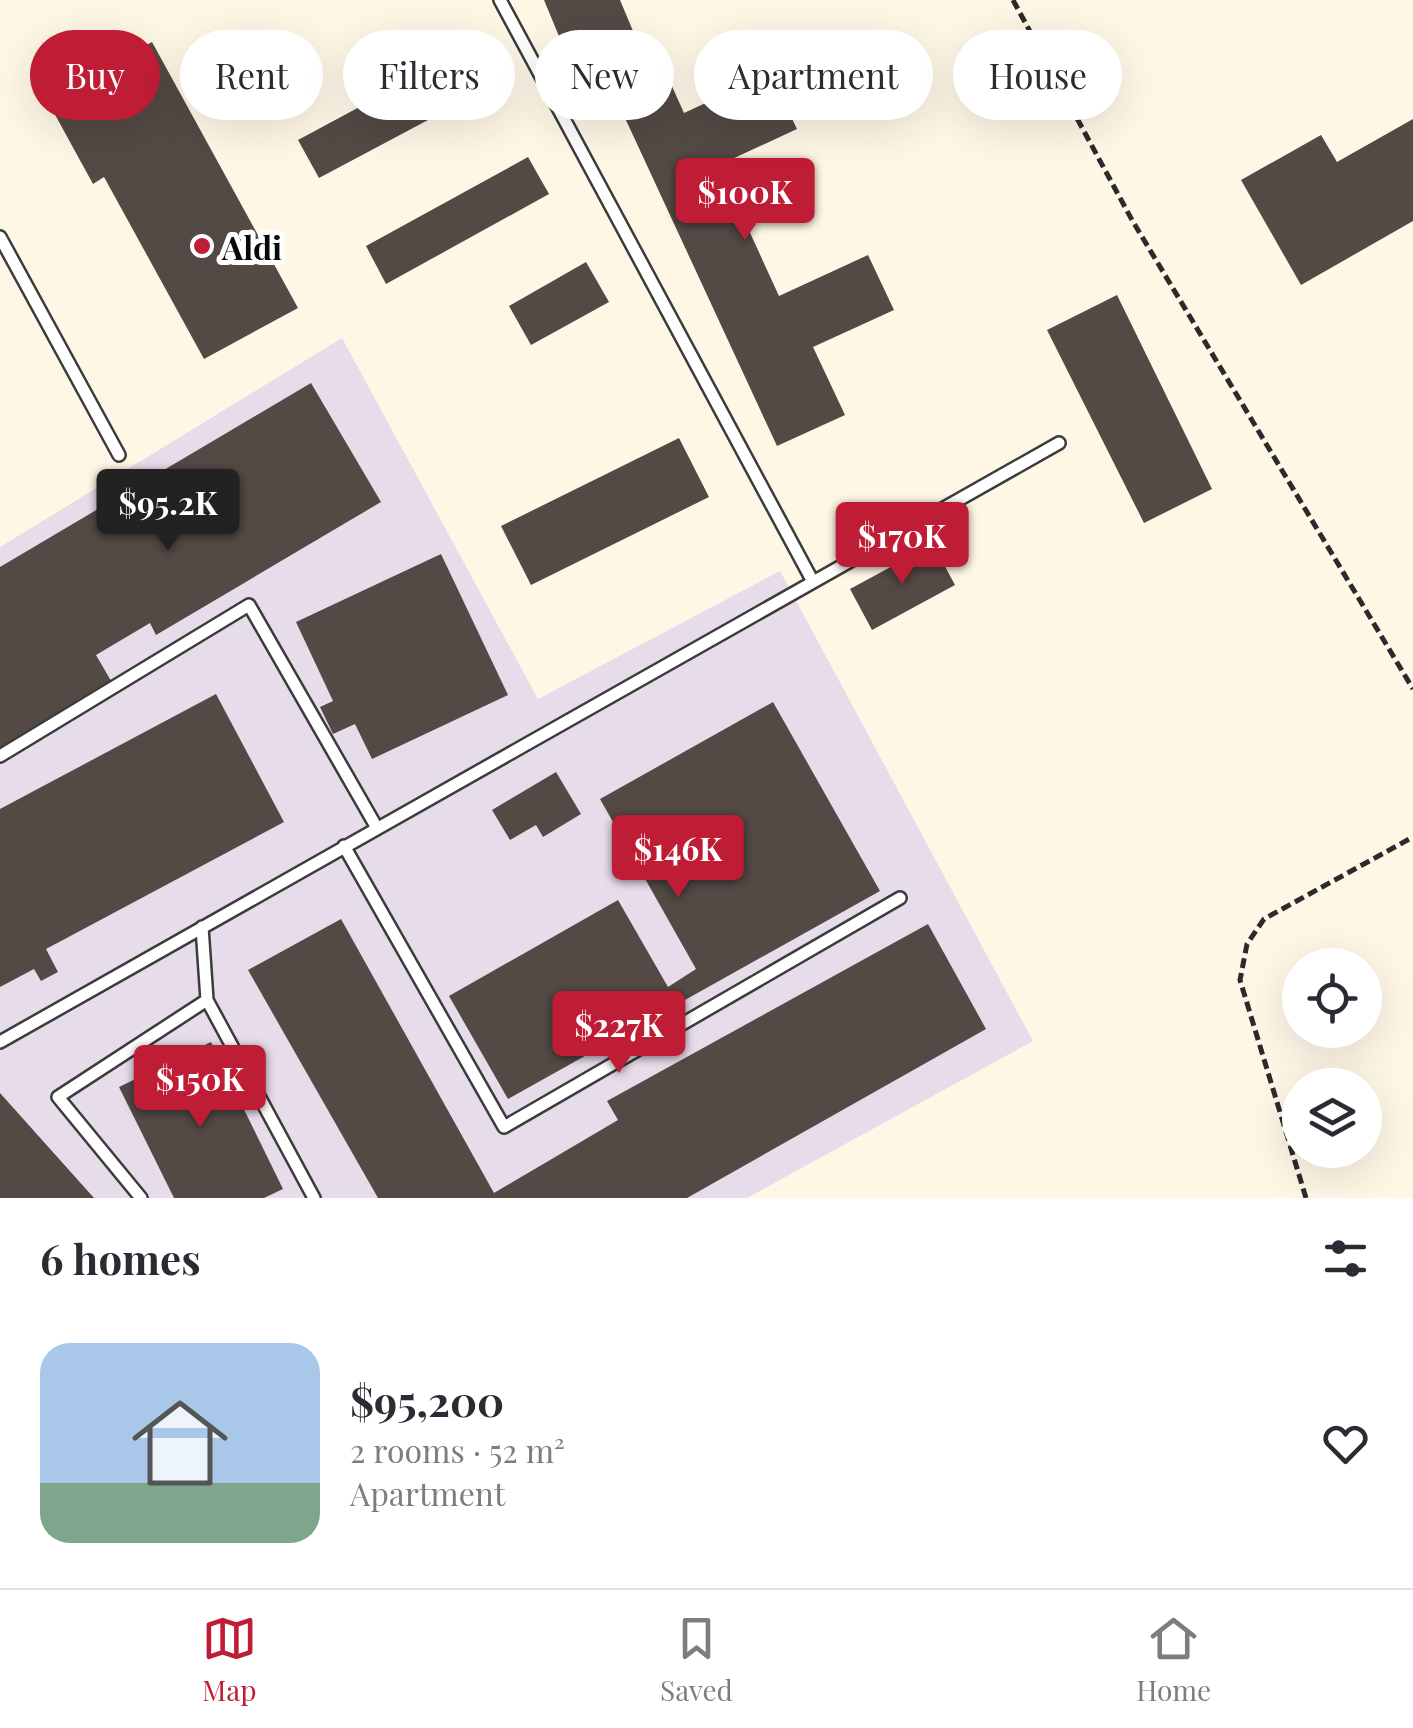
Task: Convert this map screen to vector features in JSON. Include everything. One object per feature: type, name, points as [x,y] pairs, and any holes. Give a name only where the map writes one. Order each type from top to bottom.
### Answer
[{"type":"lane","points":[[500,0],[812,580]]},
{"type":"lane","points":[[0,237],[119,455]]},
{"type":"lane","points":[[0,1042],[1059,443]]},
{"type":"lane","points":[[0,756],[249,605],[377,828]]},
{"type":"lane","points":[[344,846],[504,1127],[900,898]]},
{"type":"lane","points":[[202,927],[207,1000],[314,1198]]},
{"type":"lane","points":[[140,1198],[58,1096],[207,1000]]},
{"type":"path","points":[[1013,0],[1132,220],[1413,690]]},
{"type":"path","points":[[1306,1198],[1240,980],[1247,944],[1264,919],[1413,837]]},
{"type":"shaded area","points":[[342,338],[538,699],[780,571],[1033,1041],[747,1198],[0,1198],[0,547]]},
{"type":"building","points":[[544,0],[620,0],[633,30],[556,30]]},
{"type":"building","name":"Aldi","points":[[160,57],[180,93],[180,120],[195,120],[298,308],[204,359],[104,177],[93,184],[58,120],[160,120]]},
{"type":"building","points":[[674,91],[684,113],[694,108],[694,120],[793,120],[797,129],[719,165],[779,296],[868,255],[894,310],[813,347],[845,415],[777,446],[626,120],[674,120]]},
{"type":"building","points":[[343,116],[343,120],[428,120],[319,178],[298,140]]},
{"type":"building","points":[[1413,119],[1413,221],[1301,285],[1241,180],[1321,135],[1337,162]]},
{"type":"building","points":[[528,157],[549,194],[386,284],[366,246]]},
{"type":"building","points":[[586,262],[609,302],[531,345],[509,306]]},
{"type":"building","points":[[1117,295],[1212,489],[1144,523],[1047,330]]},
{"type":"building","points":[[311,383],[381,502],[156,635],[150,623],[96,655],[114,686],[0,754],[0,567]]},
{"type":"building","points":[[679,438],[709,497],[531,585],[501,526]]},
{"type":"building","points":[[933,544],[955,585],[872,630],[850,589]]},
{"type":"building","points":[[441,554],[508,695],[372,759],[355,724],[333,734],[320,707],[333,701],[296,622]]},
{"type":"building","points":[[216,694],[284,822],[46,949],[58,972],[41,981],[34,969],[0,987],[0,809]]},
{"type":"building","points":[[773,702],[880,891],[508,1099],[449,996],[618,900],[668,987],[696,969],[600,799]]},
{"type":"building","points":[[556,772],[581,814],[543,837],[536,825],[510,840],[492,810]]},
{"type":"building","points":[[341,919],[494,1193],[618,1120],[607,1101],[928,924],[986,1029],[687,1198],[378,1198],[248,970]]},
{"type":"building","points":[[211,1042],[283,1189],[264,1198],[174,1198],[119,1087]]},
{"type":"building","points":[[0,1093],[94,1198],[0,1198]]},
{"type":"place","name":"Aldi","points":[[202,246]]}]
